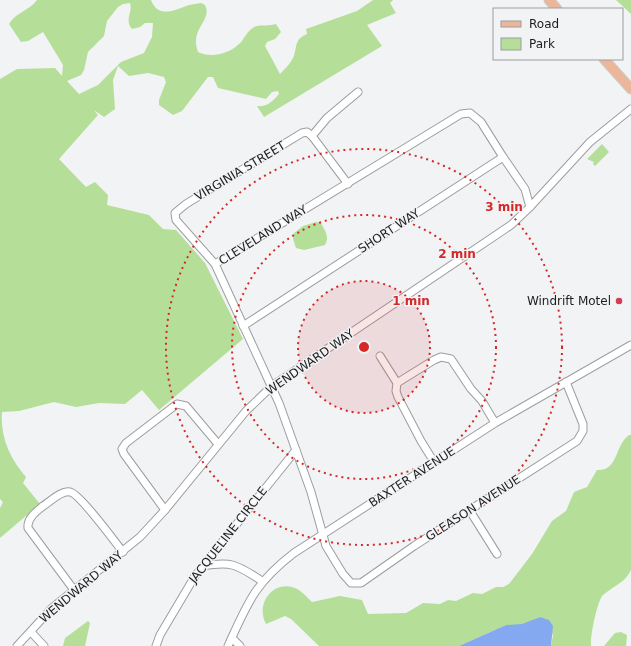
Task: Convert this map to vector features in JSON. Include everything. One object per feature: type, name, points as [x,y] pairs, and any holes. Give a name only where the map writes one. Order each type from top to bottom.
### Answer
[{"type":"main road","points":[[549,0],[556,8]]},
{"type":"main road","points":[[605,60],[631,89]]},
{"type":"street","points":[[348,184],[312,136],[327,118],[358,92]]},
{"type":"street","name":"WENDWARD WAY","points":[[17,646],[44,615],[140,537],[165,510],[218,444],[272,386],[487,242],[511,224],[542,195],[587,145],[631,109]]},
{"type":"street","name":"CLEVELAND WAY","points":[[361,582],[351,583],[348,580],[326,546],[296,450],[272,386],[242,326],[215,264],[348,184],[453,118],[467,112],[477,117],[503,157]]},
{"type":"street","name":"VIRGINIA STREET","points":[[215,264],[179,224],[174,216],[175,213],[186,204],[302,133],[307,132],[312,136]]},
{"type":"street","points":[[503,157],[525,190],[530,207]]},
{"type":"street","name":"SHORT WAY","points":[[242,326],[503,157]]},
{"type":"street","points":[[525,190],[542,195]]},
{"type":"street","name":"BAXTER AVENUE","points":[[228,646],[249,601],[262,581],[285,560],[495,423],[631,345]]},
{"type":"street","points":[[380,356],[397,383],[396,391],[398,397],[434,462]]},
{"type":"street","points":[[397,383],[434,360],[446,357],[451,359],[471,389],[482,401],[495,423]]},
{"type":"street","name":"GLEASON AVENUE","points":[[361,582],[577,441],[582,432],[583,424],[566,382]]},
{"type":"street","points":[[165,510],[124,454],[122,449],[126,444],[177,404],[186,406],[218,444]]},
{"type":"street","name":"JACQUELINE CIRCLE","points":[[156,646],[160,635],[194,576],[296,450]]},
{"type":"street","points":[[74,590],[28,528],[30,518],[36,511],[64,492],[71,492],[82,501],[123,552]]},
{"type":"street","points":[[470,511],[497,554]]},
{"type":"street","points":[[203,566],[224,562],[238,566],[262,581]]},
{"type":"street","points":[[30,632],[44,646]]},
{"type":"street","points":[[232,638],[240,646]]},
{"type":"green space","points":[[37,0],[151,0],[158,10],[167,12],[201,3],[205,5],[207,11],[196,37],[196,44],[198,52],[209,55],[222,54],[233,49],[242,41],[252,28],[276,24],[281,32],[275,39],[267,42],[265,46],[280,74],[293,59],[298,40],[307,34],[306,29],[357,11],[373,0],[393,0],[390,3],[396,13],[367,25],[382,46],[264,117],[257,106],[264,106],[269,103],[279,94],[278,91],[272,92],[266,99],[218,88],[213,77],[208,77],[182,111],[173,115],[159,105],[159,100],[166,82],[164,77],[148,73],[129,76],[118,66],[113,80],[115,109],[104,117],[94,110],[98,115],[59,159],[86,187],[95,182],[108,195],[107,205],[149,215],[163,229],[176,230],[205,263],[243,339],[159,410],[142,390],[125,404],[99,403],[76,407],[54,402],[19,411],[2,412],[4,439],[7,447],[15,463],[26,477],[23,483],[40,504],[0,538],[0,508],[3,502],[0,499],[0,79],[17,69],[55,68],[62,76],[63,65],[43,32],[28,41],[21,42],[9,24],[15,17]],"holes":[[[130,3],[129,22],[132,29],[140,27],[145,23],[153,23],[152,37],[144,53],[121,62],[98,85],[79,94],[67,81],[81,75],[84,70],[88,52],[104,36],[107,21],[118,7],[123,4]]]},
{"type":"green space","points":[[616,0],[631,0],[631,14]]},
{"type":"green space","points":[[602,144],[609,152],[595,166],[593,164],[594,162],[587,159]]},
{"type":"green space","points":[[316,222],[321,223],[326,234],[327,239],[325,245],[304,250],[296,248],[293,239],[294,233],[303,226]]},
{"type":"green space","points":[[629,435],[631,435],[631,570],[626,578],[603,595],[598,604],[594,619],[591,646],[551,646],[553,635],[540,617],[522,625],[506,625],[459,646],[319,646],[291,619],[285,616],[266,624],[263,617],[264,603],[271,592],[284,586],[298,589],[312,602],[340,596],[362,600],[368,614],[406,613],[423,603],[440,604],[448,600],[456,601],[473,593],[482,594],[496,587],[503,587],[509,584],[532,554],[552,521],[566,511],[574,492],[587,487],[597,470],[604,469],[613,462],[621,445]]},
{"type":"green space","points":[[88,621],[90,623],[85,646],[63,646],[65,638]]},
{"type":"green space","points":[[621,632],[627,635],[626,646],[604,646],[615,633]]},
{"type":"water","points":[[540,617],[549,620],[553,626],[551,646],[459,646],[506,625],[522,624]]},
{"type":"place","name":"Windrift Motel","points":[[619,301]]}]
